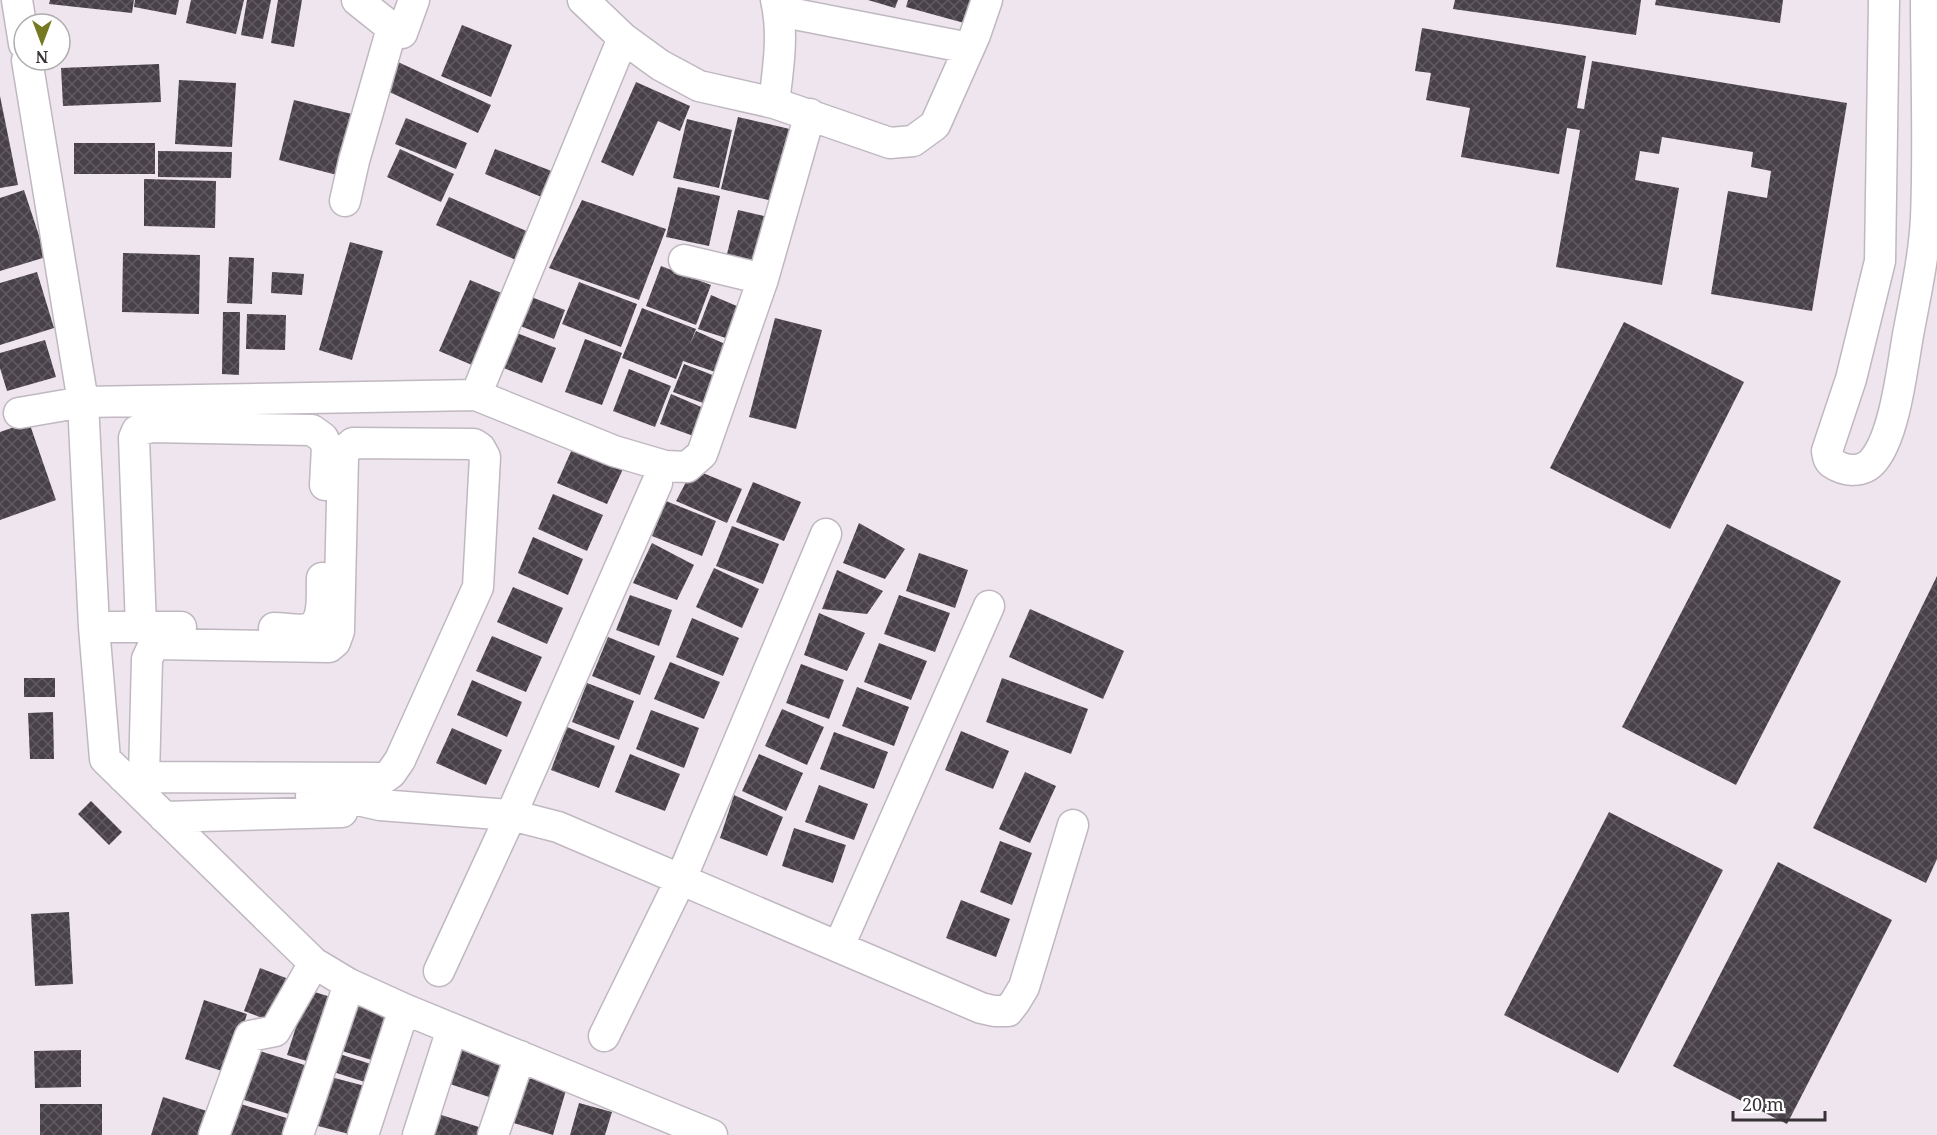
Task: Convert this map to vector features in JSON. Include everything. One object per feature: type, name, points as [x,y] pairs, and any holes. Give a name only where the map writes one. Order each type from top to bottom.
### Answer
[{"type":"street","points":[[357,0],[392,28],[402,33],[414,0]]},
{"type":"street","points":[[583,0],[623,38],[660,65],[699,87],[774,103],[890,143],[913,141],[935,125],[969,48],[987,0]]},
{"type":"street","points":[[1884,0],[1880,261],[1851,379],[1827,451],[1828,459],[1847,470],[1862,470],[1872,463],[1881,449],[1894,411],[1917,282],[1926,220],[1926,0]]},
{"type":"street","points":[[774,103],[780,46],[778,6],[969,48]]},
{"type":"street","points":[[345,201],[354,161],[392,28]]},
{"type":"street","points":[[476,395],[623,38]]},
{"type":"street","points":[[29,72],[83,402],[94,627],[138,781],[314,963],[349,984],[404,1009],[712,1135]]},
{"type":"street","points":[[19,412],[83,402],[143,415],[476,395],[614,451],[664,466],[687,467],[702,454],[763,279],[810,114]]},
{"type":"street","points":[[684,260],[763,279]]},
{"type":"street","points":[[94,627],[308,628],[315,624],[321,614],[327,447],[323,438],[312,430],[151,427],[143,415]]},
{"type":"street","points":[[141,627],[134,438],[143,415]]},
{"type":"street","points":[[353,443],[474,444],[480,448],[486,457],[478,587],[400,760],[391,773],[384,778],[138,781],[147,660],[154,644],[329,647],[335,642],[339,631],[343,457],[346,449],[353,443]]},
{"type":"street","points":[[439,971],[511,815],[657,483]]},
{"type":"street","points":[[604,1036],[681,879],[826,534]]},
{"type":"street","points":[[839,946],[989,606]]},
{"type":"street","points":[[138,781],[336,795],[380,804],[511,815],[558,827],[981,1008],[994,1011],[1008,1011],[1024,987],[1073,825]]},
{"type":"street","points":[[214,1135],[250,1036],[275,1031],[314,963]]},
{"type":"street","points":[[298,1135],[349,984]]},
{"type":"street","points":[[363,1135],[404,1009]]},
{"type":"street","points":[[418,1135],[452,1029]]},
{"type":"street","points":[[493,1135],[520,1056]]},
{"type":"building","points":[[50,0],[134,0],[132,13],[49,4]]},
{"type":"building","points":[[135,0],[179,0],[176,15],[134,7]]},
{"type":"building","points":[[191,0],[244,0],[236,34],[186,23]]},
{"type":"building","points":[[247,0],[271,0],[263,39],[241,35]]},
{"type":"building","points":[[278,0],[302,0],[294,47],[271,43]]},
{"type":"building","points":[[868,0],[898,0],[895,8]]},
{"type":"building","points":[[908,0],[982,0],[975,26],[906,7]]},
{"type":"building","points":[[1455,0],[1641,0],[1636,35],[1453,9]]},
{"type":"building","points":[[1656,0],[1783,0],[1780,23],[1655,5]]},
{"type":"building","points":[[462,25],[512,45],[491,97],[441,76]]},
{"type":"building","points":[[1422,28],[1586,56],[1577,108],[1584,109],[1592,61],[1847,103],[1812,311],[1711,294],[1728,191],[1767,198],[1771,171],[1751,167],[1753,152],[1662,137],[1659,154],[1640,151],[1635,180],[1679,188],[1662,285],[1556,267],[1580,130],[1567,128],[1559,174],[1461,157],[1470,108],[1426,100],[1431,73],[1415,71]]},
{"type":"building","points":[[398,62],[491,105],[478,133],[385,90]]},
{"type":"building","points":[[159,64],[161,102],[63,106],[61,72],[72,72],[72,68]]},
{"type":"building","points":[[179,80],[236,83],[232,147],[175,144]]},
{"type":"building","points":[[636,82],[690,106],[680,131],[658,121],[633,176],[601,162]]},
{"type":"building","points":[[0,96],[18,185],[0,188]]},
{"type":"building","points":[[294,100],[352,114],[337,175],[279,160]]},
{"type":"building","points":[[738,117],[794,130],[777,202],[721,189]]},
{"type":"building","points":[[406,118],[467,143],[456,169],[395,144]]},
{"type":"building","points":[[687,119],[732,130],[719,188],[673,178]]},
{"type":"building","points":[[74,143],[155,143],[155,174],[74,174]]},
{"type":"building","points":[[400,149],[454,174],[441,202],[387,177]]},
{"type":"building","points":[[495,149],[554,172],[544,198],[485,174]]},
{"type":"building","points":[[158,151],[232,152],[231,178],[158,177]]},
{"type":"building","points":[[144,179],[216,181],[215,228],[144,226]]},
{"type":"building","points":[[678,187],[720,196],[709,246],[666,237]]},
{"type":"building","points":[[24,190],[46,257],[0,271],[0,198]]},
{"type":"building","points":[[449,197],[531,233],[518,261],[436,225]]},
{"type":"building","points":[[582,200],[666,229],[639,300],[549,268]]},
{"type":"building","points":[[738,210],[768,217],[756,269],[725,262]]},
{"type":"building","points":[[350,242],[383,251],[352,360],[319,350]]},
{"type":"building","points":[[123,253],[200,255],[199,314],[122,312]]},
{"type":"building","points":[[229,257],[254,258],[252,304],[227,303]]},
{"type":"building","points":[[661,266],[711,285],[696,325],[646,306]]},
{"type":"building","points":[[37,272],[54,328],[0,345],[0,283]]},
{"type":"building","points":[[272,272],[304,274],[302,295],[271,293]]},
{"type":"building","points":[[470,280],[511,297],[479,368],[439,351]]},
{"type":"building","points":[[579,282],[637,304],[621,347],[562,324]]},
{"type":"building","points":[[526,295],[565,310],[554,339],[515,324]]},
{"type":"building","points":[[711,295],[746,310],[735,341],[698,329]]},
{"type":"building","points":[[642,308],[696,329],[690,344],[696,331],[734,348],[724,375],[683,361],[676,379],[622,358]]},
{"type":"building","points":[[223,312],[240,312],[239,375],[222,374]]},
{"type":"building","points":[[247,314],[286,315],[285,350],[246,349]]},
{"type":"building","points":[[775,318],[822,330],[796,429],[749,417]]},
{"type":"building","points":[[1624,322],[1744,382],[1670,529],[1550,468]]},
{"type":"building","points":[[514,332],[556,348],[542,383],[501,367]]},
{"type":"building","points":[[585,339],[622,353],[602,405],[565,392]]},
{"type":"building","points":[[45,340],[56,377],[7,391],[0,368],[0,353]]},
{"type":"building","points":[[684,364],[723,379],[714,407],[673,392]]},
{"type":"building","points":[[629,369],[671,386],[655,427],[613,411]]},
{"type":"building","points":[[671,394],[713,412],[702,439],[660,424]]},
{"type":"building","points":[[29,422],[56,500],[0,520],[0,432]]},
{"type":"building","points":[[573,447],[623,469],[607,504],[557,483]]},
{"type":"building","points":[[693,469],[742,489],[727,523],[676,501]]},
{"type":"building","points":[[753,482],[801,502],[784,541],[736,522]]},
{"type":"building","points":[[553,494],[603,515],[587,551],[538,529]]},
{"type":"building","points":[[666,501],[716,521],[702,556],[652,536]]},
{"type":"building","points":[[859,523],[905,549],[885,579],[843,563]]},
{"type":"building","points":[[1727,524],[1841,581],[1736,785],[1622,727]]},
{"type":"building","points":[[732,526],[779,544],[763,584],[716,566]]},
{"type":"building","points":[[533,537],[583,559],[568,595],[518,573]]},
{"type":"building","points":[[652,543],[694,565],[677,600],[633,583]]},
{"type":"building","points":[[919,553],[968,570],[955,608],[906,591]]},
{"type":"building","points":[[714,568],[759,589],[742,628],[696,607]]},
{"type":"building","points":[[837,570],[883,591],[867,614],[822,609]]},
{"type":"building","points":[[1937,576],[1937,859],[1926,883],[1813,828]]},
{"type":"building","points":[[513,587],[563,608],[547,644],[497,622]]},
{"type":"building","points":[[630,595],[672,610],[659,646],[616,630]]},
{"type":"building","points":[[899,595],[950,613],[935,652],[884,634]]},
{"type":"building","points":[[1030,609],[1124,651],[1103,699],[1009,657]]},
{"type":"building","points":[[819,613],[865,633],[847,671],[804,655]]},
{"type":"building","points":[[692,618],[739,638],[723,676],[676,657]]},
{"type":"building","points":[[492,636],[542,657],[526,692],[476,671]]},
{"type":"building","points":[[608,637],[655,656],[640,695],[592,676]]},
{"type":"building","points":[[879,643],[927,661],[911,700],[864,682]]},
{"type":"building","points":[[670,662],[720,682],[704,719],[654,699]]},
{"type":"building","points":[[801,664],[844,680],[829,719],[786,703]]},
{"type":"building","points":[[24,678],[55,678],[55,697],[24,697]]},
{"type":"building","points":[[1002,678],[1088,709],[1071,754],[986,722]]},
{"type":"building","points":[[472,680],[522,702],[507,737],[457,715]]},
{"type":"building","points":[[587,683],[634,701],[619,740],[572,722]]},
{"type":"building","points":[[857,687],[909,707],[894,746],[842,726]]},
{"type":"building","points":[[782,709],[824,727],[807,765],[765,746]]},
{"type":"building","points":[[651,710],[699,728],[684,768],[636,749]]},
{"type":"building","points":[[53,712],[54,759],[30,759],[28,713]]},
{"type":"building","points":[[567,727],[615,746],[599,788],[551,770]]},
{"type":"building","points":[[452,728],[502,750],[486,785],[436,763]]},
{"type":"building","points":[[961,731],[1009,751],[993,789],[945,770]]},
{"type":"building","points":[[834,732],[888,752],[874,789],[820,769]]},
{"type":"building","points":[[630,754],[680,774],[665,811],[615,792]]},
{"type":"building","points":[[759,754],[803,773],[786,811],[742,791]]},
{"type":"building","points":[[1025,772],[1056,786],[1030,843],[999,829]]},
{"type":"building","points":[[819,785],[868,804],[854,840],[805,822]]},
{"type":"building","points":[[734,795],[783,817],[767,856],[720,838]]},
{"type":"building","points":[[91,801],[122,832],[109,845],[78,814]]},
{"type":"building","points":[[1609,812],[1723,870],[1618,1073],[1504,1015]]},
{"type":"building","points":[[794,828],[846,845],[833,883],[782,866]]},
{"type":"building","points":[[1000,841],[1032,853],[1012,905],[980,892]]},
{"type":"building","points":[[1778,862],[1892,920],[1787,1124],[1673,1066]]},
{"type":"building","points":[[961,900],[1010,919],[996,957],[946,938]]},
{"type":"building","points":[[69,912],[73,984],[35,986],[31,914]]},
{"type":"building","points":[[260,968],[286,978],[270,1021],[244,1011]]},
{"type":"building","points":[[308,990],[334,998],[313,1063],[287,1055]]},
{"type":"building","points":[[204,1000],[247,1014],[228,1073],[185,1059]]},
{"type":"building","points":[[346,1001],[389,1014],[375,1061],[332,1048]]},
{"type":"building","points":[[250,1048],[311,1067],[295,1116],[235,1097]]},
{"type":"building","points":[[462,1049],[503,1063],[492,1098],[450,1084]]},
{"type":"building","points":[[81,1050],[81,1087],[35,1088],[34,1051]]},
{"type":"building","points":[[330,1051],[374,1065],[368,1083],[324,1069]]},
{"type":"building","points":[[522,1070],[568,1083],[553,1135],[507,1121]]},
{"type":"building","points":[[323,1075],[365,1086],[353,1135],[310,1124]]},
{"type":"building","points":[[163,1097],[213,1113],[206,1135],[151,1135]]},
{"type":"building","points":[[231,1101],[293,1120],[288,1135],[220,1135]]},
{"type":"building","points":[[579,1103],[612,1112],[605,1135],[570,1135]]},
{"type":"building","points":[[40,1104],[102,1104],[102,1135],[40,1135]]},
{"type":"building","points":[[429,1111],[482,1128],[480,1135],[421,1135]]}]
